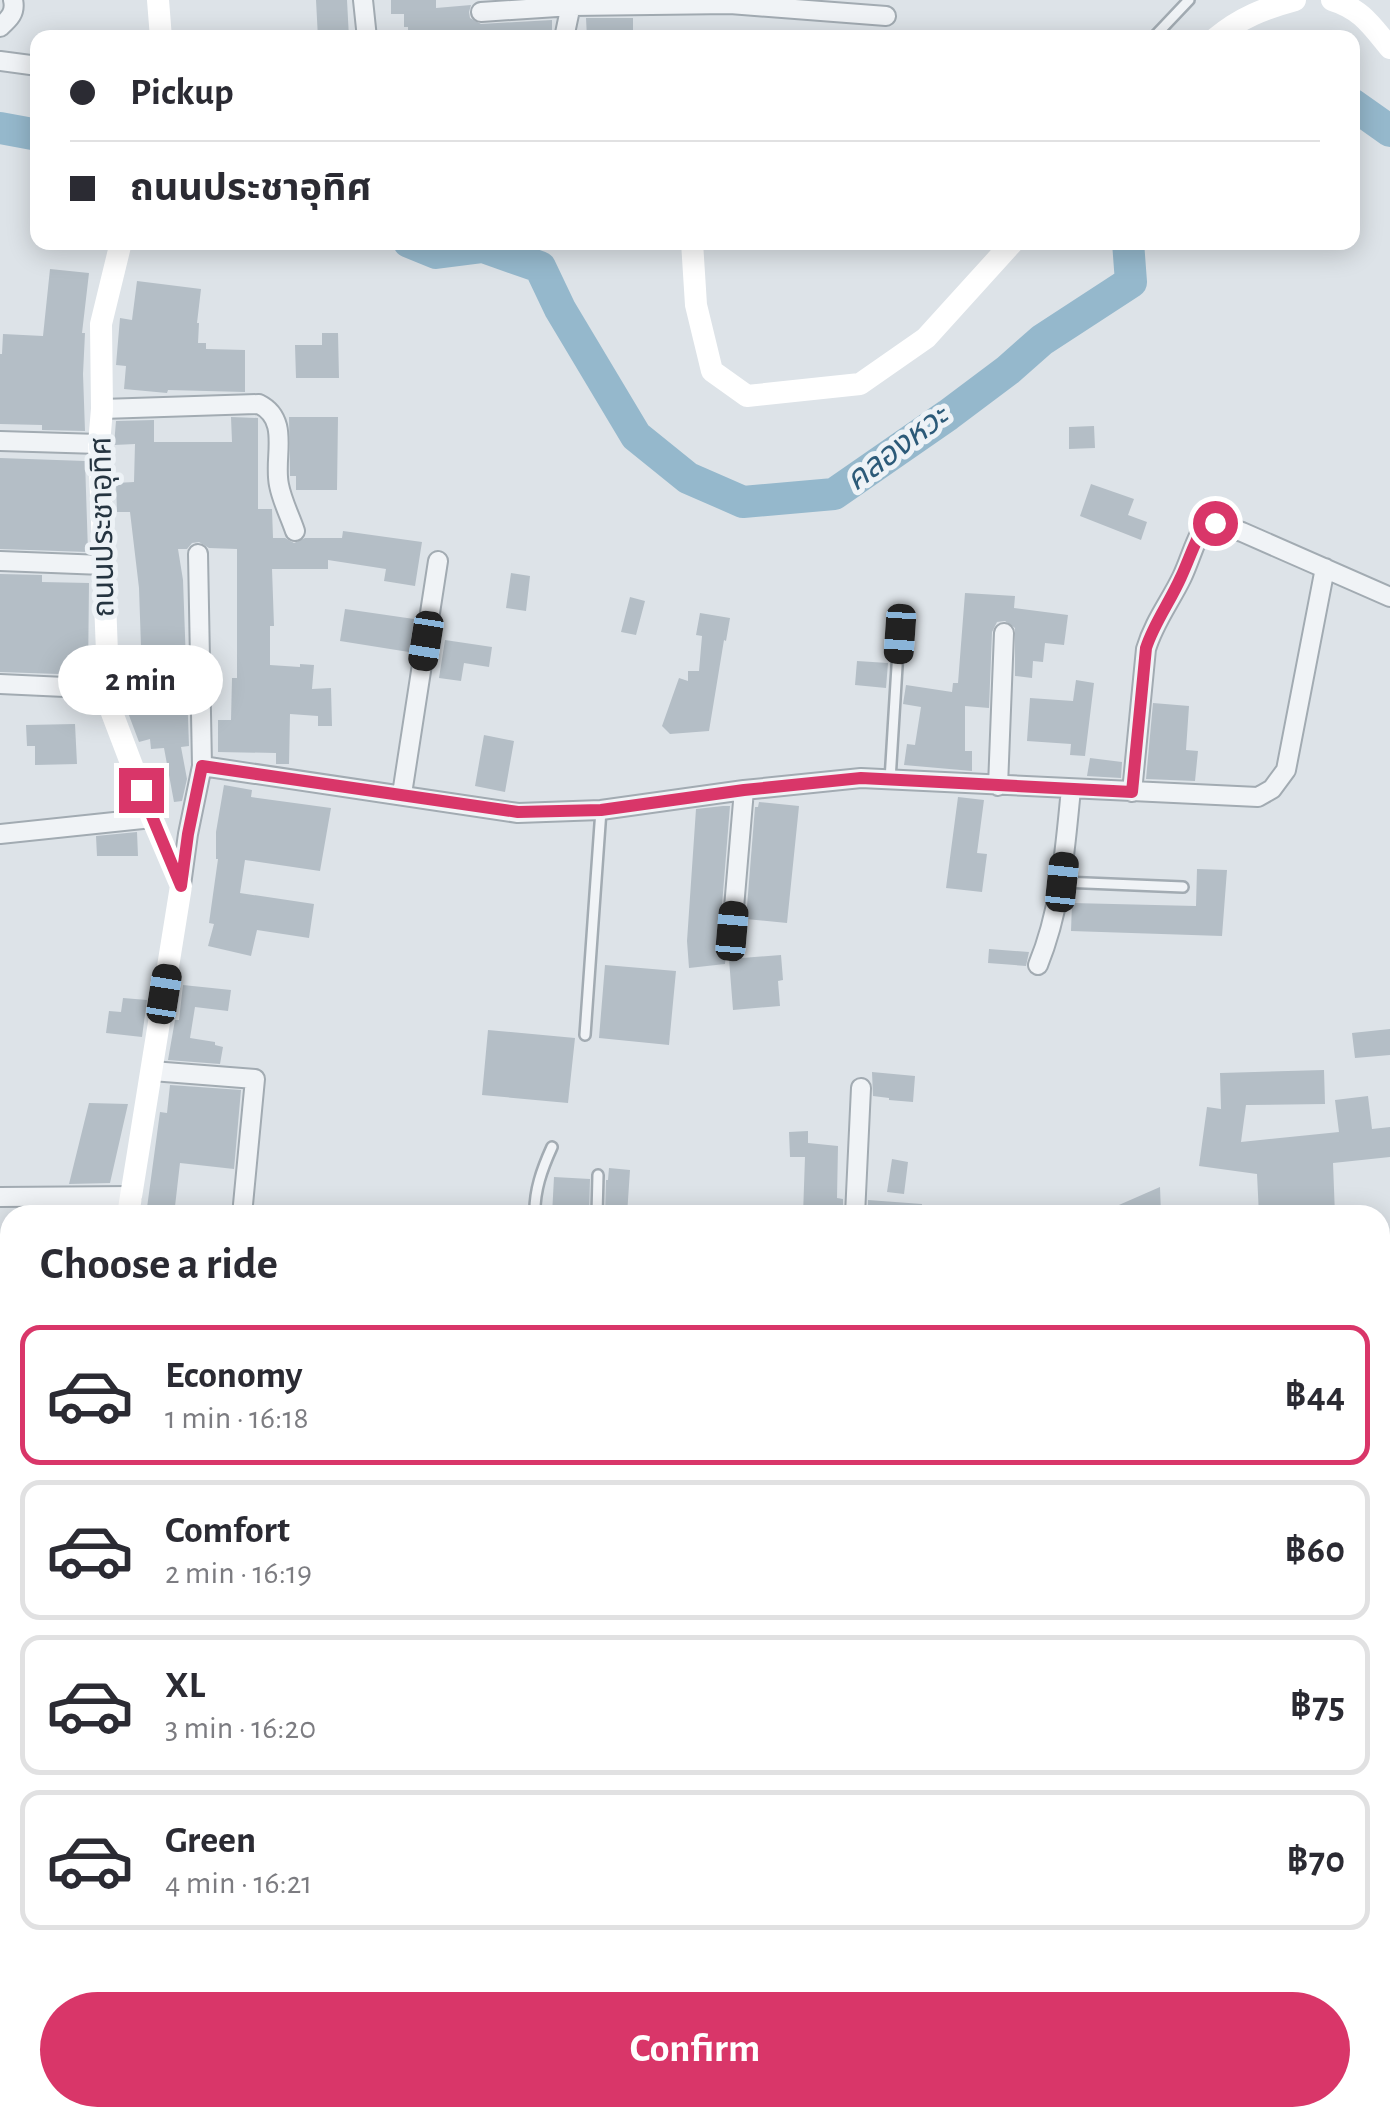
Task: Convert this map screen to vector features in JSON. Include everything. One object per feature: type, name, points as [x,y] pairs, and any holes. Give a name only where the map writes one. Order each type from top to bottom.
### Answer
[{"type":"street","points":[[0,27],[13,12],[12,0]]},
{"type":"street","points":[[158,0],[160,30]]},
{"type":"street","points":[[364,0],[366,30]]},
{"type":"street","points":[[1226,30],[1264,8],[1295,0]]},
{"type":"street","points":[[1332,0],[1366,18],[1390,48]]},
{"type":"street","points":[[481,12],[572,3],[730,4],[886,16]]},
{"type":"street","points":[[566,30],[572,3]]},
{"type":"street","points":[[0,62],[30,65]]},
{"type":"street","name":"ถนนประชาอุทิศ","points":[[119,250],[101,324],[102,566],[109,705],[181,886]]},
{"type":"street","points":[[693,250],[696,305],[712,371],[747,396],[860,384],[926,338],[1006,250]]},
{"type":"street","points":[[102,409],[260,404],[270,410],[278,422],[278,484],[296,531]]},
{"type":"street","points":[[0,441],[100,444]]},
{"type":"street","points":[[1132,792],[1146,648],[1204,526],[1215,523],[1242,532],[1390,597]]},
{"type":"street","points":[[130,1205],[202,766],[198,554]]},
{"type":"street","points":[[0,561],[102,566]]},
{"type":"street","points":[[402,794],[438,561]]},
{"type":"street","points":[[202,766],[518,812],[601,810],[850,778],[1258,797],[1272,788],[1286,770],[1325,568]]},
{"type":"street","points":[[998,786],[1004,633]]},
{"type":"street","points":[[0,684],[108,689]]},
{"type":"street","points":[[1038,965],[1062,882],[1072,789]]},
{"type":"street","points":[[731,943],[744,790]]},
{"type":"street","points":[[0,834],[152,818]]},
{"type":"street","points":[[152,1071],[255,1080],[243,1205]]},
{"type":"street","points":[[855,1205],[860,1088]]},
{"type":"street","points":[[0,1197],[116,1205]]},
{"type":"lane","points":[[1161,30],[1189,0]]},
{"type":"lane","points":[[890,780],[900,634]]},
{"type":"lane","points":[[584,1034],[601,810]]},
{"type":"lane","points":[[1062,882],[1183,887]]},
{"type":"lane","points":[[534,1205],[552,1147]]},
{"type":"lane","points":[[597,1205],[598,1175]]},
{"type":"building","points":[[316,0],[347,0],[349,30],[318,30]]},
{"type":"building","points":[[391,0],[436,0],[436,8],[471,5],[470,18],[481,24],[552,20],[552,30],[408,30],[404,27],[404,14],[391,14]]},
{"type":"building","points":[[586,18],[633,18],[633,30],[587,30]]},
{"type":"building","points":[[50,269],[89,273],[82,333],[85,431],[0,424],[3,334],[43,336]]},
{"type":"building","points":[[137,281],[201,289],[198,343],[206,343],[206,349],[245,350],[245,392],[124,389],[126,366],[116,365],[120,318],[132,320]]},
{"type":"building","points":[[322,333],[338,333],[339,378],[296,378],[295,345],[322,345]]},
{"type":"building","points":[[231,417],[258,418],[258,509],[272,509],[273,538],[294,543],[305,538],[342,538],[343,531],[422,542],[415,586],[384,581],[386,569],[328,560],[328,569],[272,569],[274,626],[270,626],[270,665],[314,665],[312,689],[331,688],[332,726],[318,726],[318,716],[290,714],[289,764],[276,764],[276,753],[218,752],[218,720],[231,720],[232,678],[237,678],[237,549],[209,548],[199,542],[178,549],[183,580],[189,746],[181,747],[187,779],[182,801],[174,802],[164,748],[151,749],[150,739],[139,742],[127,710],[143,706],[139,588],[130,512],[117,512],[116,483],[134,482],[135,444],[114,445],[116,421],[154,420],[154,442],[232,442]]},
{"type":"building","points":[[289,417],[338,417],[337,490],[296,490],[296,476],[290,476]]},
{"type":"building","points":[[1094,426],[1095,448],[1069,449],[1069,427]]},
{"type":"building","points":[[0,458],[85,461],[88,552],[0,549]]},
{"type":"building","points":[[1091,484],[1134,499],[1128,515],[1147,522],[1141,540],[1080,516]]},
{"type":"building","points":[[511,573],[530,576],[526,611],[506,608]]},
{"type":"building","points":[[0,574],[42,575],[42,582],[89,583],[88,675],[0,672]]},
{"type":"building","points":[[965,593],[1015,596],[1014,608],[1068,615],[1064,645],[1045,643],[1043,662],[1033,661],[1032,678],[1015,676],[1015,628],[1005,621],[997,622],[992,632],[989,708],[965,706],[965,751],[972,751],[972,771],[904,765],[907,744],[915,745],[921,707],[903,704],[906,685],[952,692],[953,683],[958,683]]},
{"type":"building","points":[[630,597],[645,601],[636,635],[621,632]]},
{"type":"building","points":[[345,609],[414,619],[409,652],[340,641]]},
{"type":"building","points":[[700,613],[730,618],[709,731],[670,734],[662,726],[679,678],[688,681],[688,671],[699,671],[702,636],[696,635]]},
{"type":"building","points":[[445,640],[492,647],[489,667],[464,663],[461,681],[439,678]]},
{"type":"building","points":[[857,661],[888,663],[886,688],[855,685]]},
{"type":"building","points":[[1076,680],[1094,683],[1085,756],[1070,755],[1071,744],[1027,741],[1030,698],[1073,701]]},
{"type":"building","points":[[1153,703],[1189,706],[1186,750],[1198,751],[1195,781],[1146,779]]},
{"type":"building","points":[[75,724],[77,764],[35,765],[35,746],[27,746],[26,725]]},
{"type":"building","points":[[484,735],[514,741],[505,792],[475,786]]},
{"type":"building","points":[[1090,758],[1122,762],[1121,778],[1087,776]]},
{"type":"building","points":[[224,785],[252,790],[251,797],[331,808],[320,871],[245,860],[240,893],[314,904],[309,938],[257,930],[251,956],[208,946],[214,924],[209,923]]},
{"type":"building","points":[[958,797],[984,800],[977,853],[987,854],[982,892],[946,888]]},
{"type":"building","points":[[759,802],[799,806],[787,923],[746,919],[755,807]]},
{"type":"building","points":[[730,806],[719,942],[726,954],[725,964],[689,968],[687,941],[696,809]]},
{"type":"building","points":[[137,832],[138,856],[97,856],[96,836]]},
{"type":"building","points":[[1197,869],[1227,870],[1222,936],[1071,931],[1072,903],[1196,906]]},
{"type":"building","points":[[989,949],[1029,952],[1026,966],[988,963]]},
{"type":"building","points":[[781,955],[780,1006],[733,1010],[729,959]]},
{"type":"building","points":[[605,965],[676,971],[669,1045],[599,1038]]},
{"type":"building","points":[[183,985],[231,990],[228,1011],[195,1007],[190,1038],[223,1047],[220,1064],[168,1060]]},
{"type":"building","points":[[123,998],[147,1000],[142,1037],[106,1033],[109,1011],[121,1012]]},
{"type":"building","points":[[1390,1029],[1390,1055],[1355,1058],[1352,1033]]},
{"type":"building","points":[[488,1030],[575,1038],[568,1103],[482,1095]]},
{"type":"building","points":[[1324,1070],[1325,1104],[1246,1105],[1241,1142],[1339,1132],[1335,1100],[1368,1096],[1372,1129],[1390,1127],[1390,1157],[1333,1163],[1335,1205],[1259,1205],[1257,1174],[1199,1166],[1207,1107],[1221,1109],[1220,1073]]},
{"type":"building","points":[[872,1072],[915,1076],[913,1102],[873,1096]]},
{"type":"building","points":[[170,1085],[241,1090],[234,1169],[180,1163],[175,1205],[147,1205],[160,1112],[167,1113]]},
{"type":"building","points":[[89,1103],[128,1104],[110,1183],[69,1184]]},
{"type":"building","points":[[808,1131],[808,1143],[838,1146],[837,1198],[843,1199],[843,1205],[803,1205],[805,1157],[790,1157],[789,1132]]},
{"type":"building","points":[[892,1159],[908,1162],[904,1194],[887,1192]]},
{"type":"building","points":[[609,1168],[630,1170],[628,1205],[605,1205]]},
{"type":"building","points":[[554,1177],[590,1179],[589,1205],[553,1205]]},
{"type":"building","points":[[1160,1187],[1161,1205],[1119,1205]]},
{"type":"building","points":[[868,1200],[922,1204],[922,1205],[868,1205]]},
{"type":"waterway","name":"คลองหวะ","points":[[1360,110],[1390,131]]},
{"type":"waterway","name":"คลองหวะ","points":[[0,128],[30,134]]},
{"type":"waterway","name":"คลองหวะ","points":[[429,250],[460,250]]},
{"type":"waterway","name":"คลองหวะ","points":[[492,250],[540,267],[560,309],[636,436],[688,478],[743,502],[834,494],[948,415],[1042,340],[1131,282],[1129,250]]},
{"type":"route","points":[[141,790],[181,886],[202,766],[518,812],[601,810],[861,778],[1132,792],[1146,648],[1182,577],[1193,544],[1204,526],[1215,523]]}]
